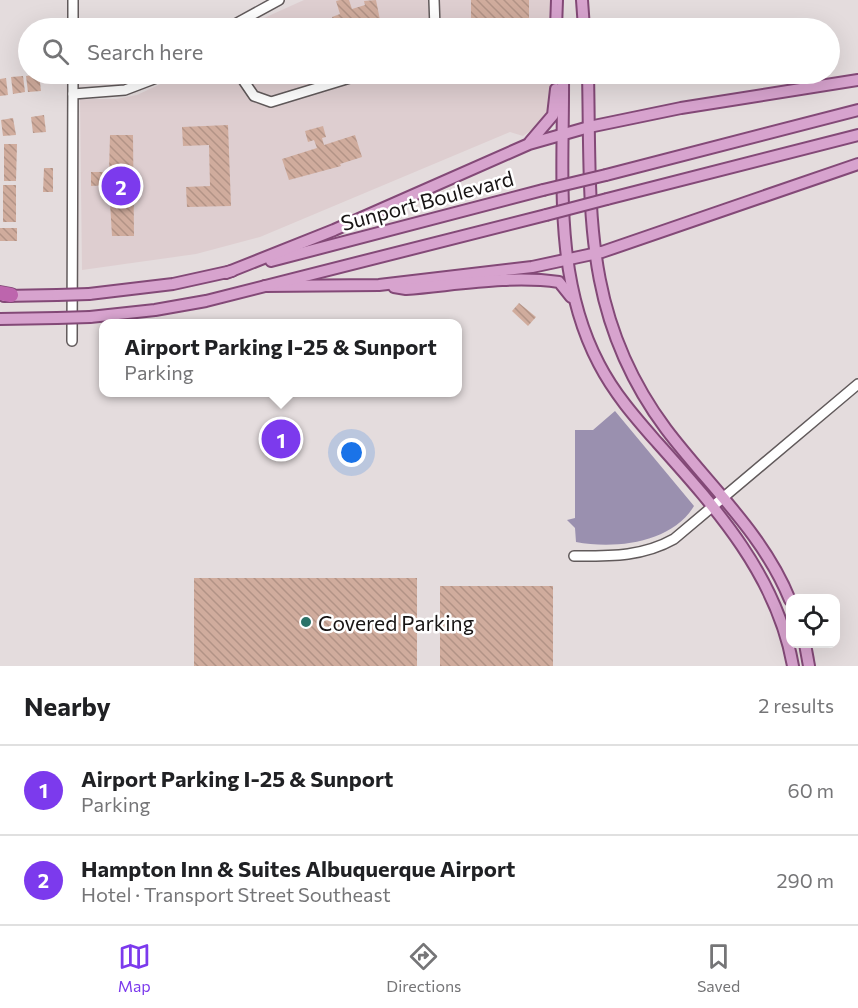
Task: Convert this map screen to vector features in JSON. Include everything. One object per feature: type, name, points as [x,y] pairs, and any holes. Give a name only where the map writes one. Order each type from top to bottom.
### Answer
[{"type":"main road","points":[[556,18],[557,0]]},
{"type":"main road","points":[[562,0],[562,18]]},
{"type":"main road","points":[[582,0],[583,18]]},
{"type":"main road","points":[[840,83],[858,80]]},
{"type":"main road","points":[[529,144],[553,115],[555,84]]},
{"type":"main road","points":[[563,84],[567,259],[577,309]]},
{"type":"main road","points":[[588,84],[594,254],[607,315],[635,381],[668,431],[763,548],[787,594]]},
{"type":"main road","points":[[226,273],[334,230],[529,144],[589,127],[681,108],[833,84]]},
{"type":"main road","name":"Sunport Boulevard","points":[[4,295],[89,294],[173,284],[226,273],[858,110]]},
{"type":"main road","name":"Sunport Boulevard","points":[[0,318],[90,317],[181,306],[858,135]]},
{"type":"main road","points":[[265,286],[379,285],[532,267],[594,254],[858,164]]},
{"type":"main road","points":[[379,285],[406,289],[525,279],[559,282],[565,286],[577,309],[594,353],[618,395],[745,548],[765,581],[782,622],[793,666]]},
{"type":"main road","points":[[806,648],[809,666]]},
{"type":"street","points":[[73,0],[73,18]]},
{"type":"street","points":[[246,18],[279,0]]},
{"type":"street","points":[[434,0],[435,18]]},
{"type":"street","points":[[72,341],[73,84]]},
{"type":"street","points":[[73,94],[125,90],[141,84]]},
{"type":"street","points":[[246,84],[254,96],[271,102],[330,84]]},
{"type":"street","points":[[574,556],[617,556],[652,550],[679,536],[858,384]]},
{"type":"shaded area","points":[[304,0],[550,0],[551,18],[264,18]]},
{"type":"shaded area","points":[[161,84],[551,84],[551,106],[543,121],[523,136],[510,132],[260,237],[196,254],[82,270],[80,99],[116,99],[137,95]]},
{"type":"shaded area","points":[[615,411],[694,506],[684,519],[671,529],[641,541],[607,545],[576,542],[575,528],[567,520],[575,518],[575,430],[593,430]]},
{"type":"building","points":[[349,0],[352,9],[365,5],[364,1],[376,0],[380,18],[332,18],[340,14],[336,1]]},
{"type":"building","points":[[471,0],[529,0],[529,18],[471,18]]},
{"type":"building","points":[[18,76],[18,84],[24,84],[25,92],[13,94],[11,77]]},
{"type":"building","points":[[6,78],[8,95],[0,96],[0,79]]},
{"type":"building","points":[[27,84],[40,84],[41,91],[28,92]]},
{"type":"building","points":[[44,115],[46,132],[33,133],[31,117]]},
{"type":"building","points":[[13,118],[16,135],[3,136],[1,120]]},
{"type":"building","points":[[228,125],[231,206],[187,207],[186,187],[210,186],[209,145],[183,146],[182,127]]},
{"type":"building","points":[[323,126],[326,137],[322,138],[324,145],[355,135],[362,157],[340,164],[341,166],[289,180],[282,159],[317,148],[314,140],[308,142],[305,131]]},
{"type":"building","points":[[110,135],[133,135],[134,236],[112,236],[109,185],[91,186],[91,172],[109,172]]},
{"type":"building","points":[[4,144],[17,144],[16,181],[4,181]]},
{"type":"building","points":[[44,168],[53,168],[53,192],[43,192]]},
{"type":"building","points":[[3,185],[16,185],[16,222],[3,222]]},
{"type":"building","points":[[0,228],[17,228],[17,241],[0,241]]},
{"type":"building","points":[[519,303],[536,317],[528,326],[512,311]]},
{"type":"building","name":"Covered Parking","points":[[194,578],[417,578],[417,666],[194,666]]},
{"type":"building","points":[[440,586],[553,586],[553,666],[440,666]]},
{"type":"place","name":"Hampton Inn & Suites Albuquerque Airport","points":[[121,186]]},
{"type":"place","name":"Airport Parking I-25 & Sunport","points":[[281,439]]},
{"type":"place","name":"Covered Parking","points":[[306,622]]}]
